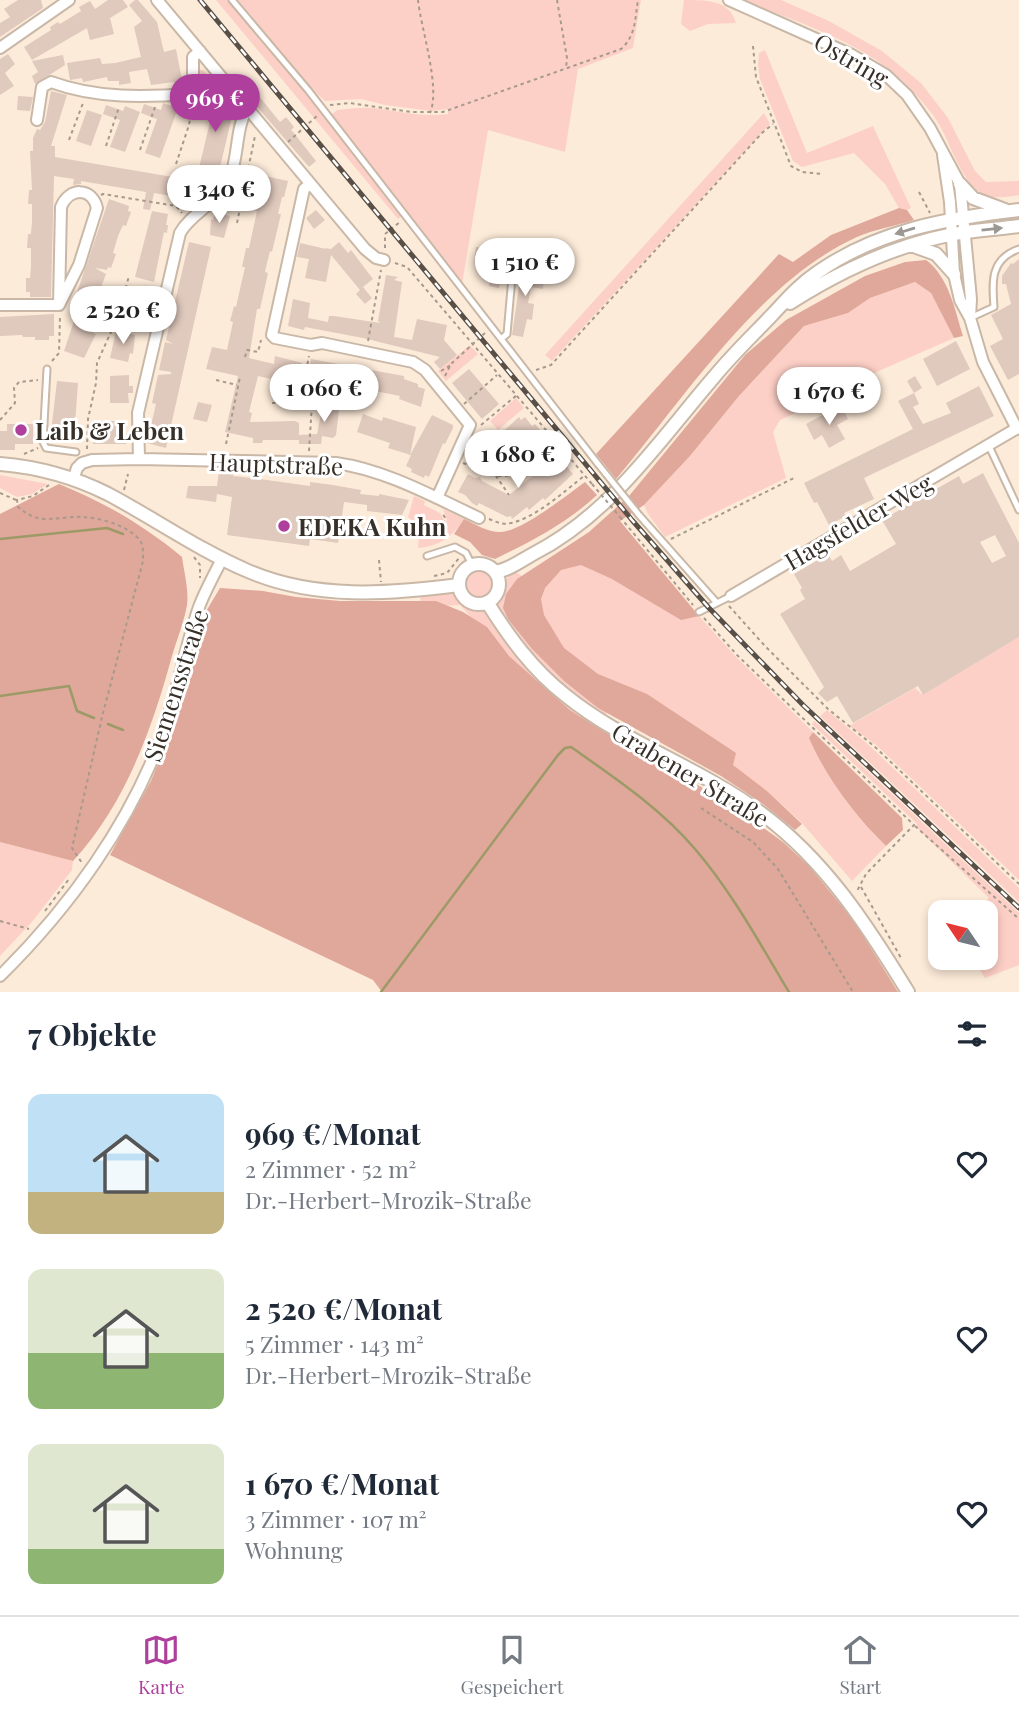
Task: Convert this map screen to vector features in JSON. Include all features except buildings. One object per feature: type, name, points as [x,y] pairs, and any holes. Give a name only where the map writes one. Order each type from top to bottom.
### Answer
[{"type":"street","points":[[0,48],[69,0]]},
{"type":"street","points":[[157,0],[365,249],[376,258],[384,260]]},
{"type":"street","name":"Ostring","points":[[729,0],[834,46],[886,75],[907,95],[919,110],[960,184],[957,218],[951,234]]},
{"type":"street","points":[[37,120],[42,88],[51,82],[72,90],[123,96],[193,94],[193,57],[200,51]]},
{"type":"street","points":[[139,459],[138,413],[180,233],[188,220],[206,207],[229,181],[247,109]]},
{"type":"street","name":"Ostring","points":[[943,154],[957,218],[965,232]]},
{"type":"street","points":[[310,184],[304,189],[272,335],[275,338],[311,345],[322,343],[413,362],[427,373],[470,425],[437,498]]},
{"type":"street","points":[[960,184],[981,202],[1014,211]]},
{"type":"street","points":[[81,191],[90,194],[97,208],[79,265],[59,305],[61,207],[64,198],[72,192],[81,191]]},
{"type":"street","points":[[495,572],[557,542],[597,510],[646,459],[744,343],[800,285],[844,256],[894,234],[957,218],[1014,211]]},
{"type":"street","points":[[772,314],[814,287],[854,267],[911,245],[951,234],[1019,226]]},
{"type":"street","name":"Hagsfelder Weg","points":[[965,232],[971,299],[970,318]]},
{"type":"street","name":"Hagsfelder Weg","points":[[724,600],[1018,428],[984,362],[970,318],[960,300],[954,274],[951,234]]},
{"type":"street","points":[[911,245],[936,254],[954,274]]},
{"type":"street","points":[[0,305],[59,305]]},
{"type":"street","name":"Hauptstraße","points":[[66,477],[82,463],[139,459],[336,463],[369,470],[479,518]]},
{"type":"street","points":[[0,464],[66,477],[119,500],[222,559],[251,572],[310,589],[346,593],[411,591],[459,585]]},
{"type":"street","name":"Siemensstraße","points":[[0,976],[66,902],[91,869],[128,808],[163,733],[200,607],[222,559]]},
{"type":"street","points":[[469,559],[495,572],[499,586],[497,593],[487,602],[472,602],[461,592],[459,585],[469,559]]},
{"type":"street","name":"Grabener Straße","points":[[487,602],[520,650],[564,695],[595,717],[727,790],[782,830],[821,868],[849,901],[908,992]]},
{"type":"lane","points":[[232,0],[324,110],[639,515],[664,543],[724,600]]},
{"type":"lane","points":[[970,318],[994,307],[994,269],[1008,254],[1019,249]]},
{"type":"lane","points":[[501,339],[507,334],[512,277]]},
{"type":"lane","points":[[47,369],[43,430],[46,448],[76,452]]},
{"type":"lane","points":[[988,444],[1019,510]]},
{"type":"lane","points":[[426,556],[455,547],[469,559]]},
{"type":"lane","name":"Hagsfelder Weg","points":[[699,612],[724,600]]},
{"type":"path","points":[[418,0],[432,83],[433,105],[430,114]]},
{"type":"path","points":[[557,0],[567,58],[566,68]]},
{"type":"path","points":[[280,149],[330,105],[350,103],[430,114],[443,112],[621,48],[629,42],[634,31],[638,0]]},
{"type":"path","points":[[753,46],[757,77],[791,166],[802,172],[822,174]]},
{"type":"path","points":[[69,141],[87,92]]},
{"type":"path","points":[[176,164],[189,125],[193,94]]},
{"type":"path","points":[[106,146],[123,96]]},
{"type":"path","points":[[140,150],[158,96]]},
{"type":"path","points":[[530,375],[538,367],[551,365],[753,143],[774,124]]},
{"type":"path","points":[[237,223],[256,133],[262,127]]},
{"type":"path","points":[[95,200],[103,194],[176,206],[188,220]]},
{"type":"path","points":[[385,245],[385,234],[395,225]]},
{"type":"path","points":[[366,352],[384,260],[407,267],[737,655],[914,825],[1019,919]]},
{"type":"path","points":[[87,445],[88,419],[96,383],[97,363],[116,323],[129,276]]},
{"type":"path","points":[[47,369],[59,353],[59,305]]},
{"type":"path","points":[[116,323],[156,333]]},
{"type":"path","points":[[439,386],[452,365],[477,338],[492,327]]},
{"type":"path","points":[[245,357],[247,350],[258,352],[260,340],[272,335]]},
{"type":"path","points":[[308,462],[312,404],[302,392],[311,345]]},
{"type":"path","points":[[427,373],[442,371],[452,365]]},
{"type":"path","points":[[458,409],[499,374]]},
{"type":"path","points":[[226,444],[240,377]]},
{"type":"path","points":[[0,420],[15,403],[15,388],[19,382],[46,380]]},
{"type":"path","points":[[216,380],[238,385]]},
{"type":"path","points":[[470,425],[482,425],[517,396]]},
{"type":"path","points":[[272,403],[299,403],[307,398]]},
{"type":"path","points":[[23,455],[35,447],[46,448]]},
{"type":"path","points":[[525,448],[525,472]]},
{"type":"path","points":[[456,459],[496,476],[511,477],[529,470],[541,460],[548,462]]},
{"type":"path","points":[[529,470],[534,475]]},
{"type":"path","points":[[119,500],[128,474]]},
{"type":"path","points":[[496,476],[509,495]]},
{"type":"path","points":[[0,493],[17,500],[66,477]]},
{"type":"path","points":[[479,518],[508,524],[518,521],[586,477]]},
{"type":"path","points":[[664,543],[794,478]]},
{"type":"path","points":[[17,500],[18,507],[40,519],[84,517],[108,522],[125,529],[141,541],[143,561],[96,741],[72,848],[82,863]]},
{"type":"path","points":[[407,535],[436,534],[446,519],[441,512]]},
{"type":"path","points":[[199,548],[194,557],[200,565],[199,582]]},
{"type":"path","points":[[434,576],[447,573],[457,559],[469,559]]},
{"type":"path","points":[[379,560],[382,583]]},
{"type":"path","points":[[724,600],[828,709],[874,746],[1019,884]]},
{"type":"path","points":[[701,808],[752,842],[778,869],[853,992]]},
{"type":"path","points":[[902,958],[860,884],[866,874],[914,825]]},
{"type":"path","points":[[39,918],[73,874]]},
{"type":"path","points":[[862,899],[869,903]]},
{"type":"path","points":[[0,921],[30,929],[23,937]]},
{"type":"shaded area","points":[[216,0],[229,0],[306,91],[402,216],[398,219]]},
{"type":"shaded area","points":[[237,0],[641,0],[633,48],[578,69],[565,152],[488,130],[462,284],[331,115],[337,110],[358,108],[427,115],[448,114],[448,109],[431,111],[361,99],[325,101]]},
{"type":"shaded area","points":[[684,0],[709,1],[723,6],[733,15],[736,23],[708,24],[690,31],[681,24]]},
{"type":"shaded area","points":[[744,0],[781,0],[829,21],[882,51],[921,83],[948,118],[975,171],[986,182],[1019,181],[1019,195],[992,197],[974,188],[960,168],[932,114],[900,78],[880,63],[837,38]]},
{"type":"shaded area","points":[[765,50],[807,153],[873,126],[911,208],[899,208],[885,184],[854,153],[802,167],[793,161],[760,79],[759,53]]},
{"type":"shaded area","points":[[196,70],[203,70],[216,85],[196,102]]},
{"type":"shaded area","points":[[764,113],[770,124],[552,361],[545,355]]},
{"type":"shaded area","points":[[899,208],[907,210],[914,220],[864,234],[821,257],[787,282],[755,312],[725,344],[616,479],[596,454],[779,254],[793,262],[831,235]]},
{"type":"shaded area","points":[[926,260],[946,285],[963,336],[954,338],[931,293],[915,282],[870,298],[848,313],[804,326],[644,505],[620,521],[699,616],[681,620],[612,579],[581,565],[561,570],[545,588],[541,599],[544,615],[564,648],[598,674],[647,694],[736,753],[733,765],[767,791],[802,824],[795,830],[763,804],[721,776],[598,708],[564,681],[532,649],[508,619],[503,608],[506,594],[517,579],[589,532],[629,496],[745,355],[786,320],[865,276],[905,262]]},
{"type":"shaded area","points":[[915,282],[931,293],[954,338],[872,374],[850,389],[780,420],[773,432],[786,478],[665,537],[644,505],[804,326],[848,313],[870,298]]},
{"type":"shaded area","points":[[470,345],[478,354],[446,381],[438,371]]},
{"type":"shaded area","points":[[516,398],[524,408],[498,430],[490,421]]},
{"type":"shaded area","points":[[0,475],[48,484],[32,494],[17,497],[0,488]]},
{"type":"shaded area","points":[[585,482],[597,495],[586,505],[549,531],[495,559],[482,555],[470,542],[454,534],[464,519],[490,531],[500,532],[520,526]]},
{"type":"shaded area","points":[[59,484],[124,516],[182,557],[187,593],[184,618],[146,738],[108,816],[73,861],[0,842],[0,514]]},
{"type":"shaded area","points":[[414,496],[440,513],[444,520],[435,533],[423,533],[423,526],[420,527],[408,517]]},
{"type":"shaded area","points":[[443,509],[464,519],[445,540],[418,548],[419,536],[437,536],[447,520]]},
{"type":"shaded area","points":[[577,555],[699,616],[736,657],[813,732],[809,738],[873,833],[886,846],[852,881],[802,823],[767,791],[625,691],[593,731],[550,704],[460,605],[421,607],[420,596],[455,592],[484,611],[489,618],[498,612],[496,601],[500,590],[514,571],[530,581]]},
{"type":"shaded area","points":[[479,571],[488,575],[492,584],[488,593],[479,597],[470,593],[466,584],[470,575]]},
{"type":"shaded area","points":[[220,588],[340,601],[436,601],[463,612],[487,627],[509,656],[571,711],[644,756],[725,800],[783,842],[809,866],[854,921],[898,992],[382,992],[373,980],[110,855],[151,781],[182,704],[205,613]]},
{"type":"shaded area","points":[[1019,637],[1019,880],[875,744],[849,726],[915,688],[923,695]]},
{"type":"shaded area","points":[[827,710],[871,747],[1019,888],[1019,902],[820,716]]},
{"type":"shaded area","points":[[814,721],[1019,913],[1019,965],[985,978],[980,970],[998,970],[998,900],[986,900],[989,898],[918,829],[916,823],[812,724]]},
{"type":"shaded area","points":[[813,732],[902,818],[903,830],[886,846],[852,809],[833,781],[809,738]]},
{"type":"shaded area","points":[[0,842],[73,861],[72,870],[32,922],[0,956]]},
{"type":"waterway","points":[[0,539],[107,528],[123,534]]},
{"type":"waterway","points":[[0,696],[69,686],[77,711],[94,718]]},
{"type":"waterway","points":[[108,724],[123,730]]},
{"type":"waterway","points":[[381,992],[558,755],[565,748],[571,747],[652,807],[695,849],[733,900],[789,992]]},
{"type":"railway","points":[[200,0],[632,520],[709,608],[803,705],[1019,908]]},
{"type":"place","name":"Laib & Leben","points":[[21,430]]},
{"type":"place","name":"EDEKA Kuhn","points":[[284,526]]}]
